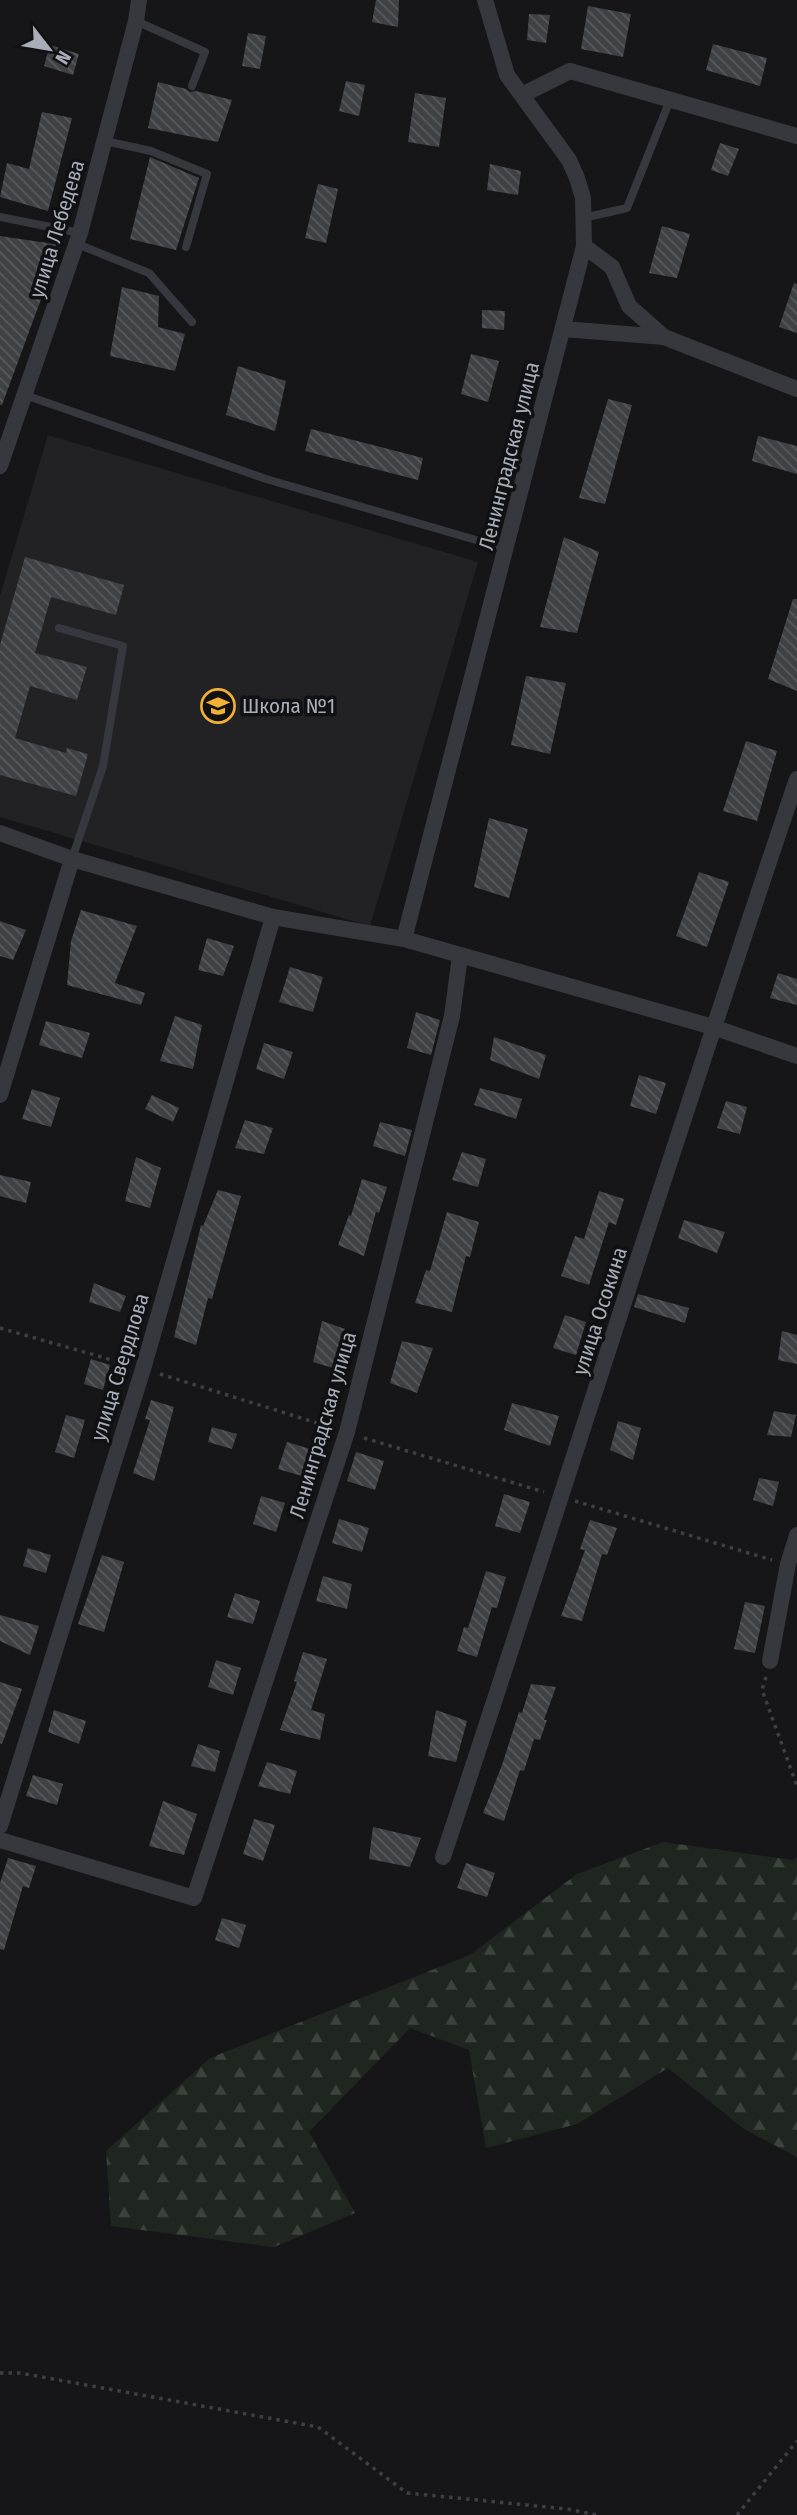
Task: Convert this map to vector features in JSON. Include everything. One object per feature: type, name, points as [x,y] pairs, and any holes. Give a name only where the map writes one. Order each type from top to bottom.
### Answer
[{"type":"street","name":"улица Лебедева","points":[[0,466],[79,239],[136,21],[139,0]]},
{"type":"street","name":"Ленинградская улица","points":[[404,940],[584,246],[583,198],[569,160],[507,75],[485,0]]},
{"type":"street","points":[[522,96],[570,71],[797,136]]},
{"type":"street","points":[[584,246],[612,267],[629,306],[664,337]]},
{"type":"street","points":[[563,329],[664,337],[797,389]]},
{"type":"street","name":"улица Осокина","points":[[443,1857],[713,1027],[797,779]]},
{"type":"street","points":[[0,832],[72,859],[273,917],[404,940],[713,1027],[797,1056]]},
{"type":"street","points":[[0,1095],[72,859]]},
{"type":"street","name":"улица Свердлова","points":[[0,1826],[143,1369],[273,917]]},
{"type":"street","name":"Ленинградская улица","points":[[0,1840],[194,1898],[346,1432],[452,1016],[460,956]]},
{"type":"street","points":[[770,1661],[788,1564],[797,1535]]},
{"type":"lane","points":[[136,21],[205,52],[192,86]]},
{"type":"lane","points":[[583,218],[628,208],[670,100]]},
{"type":"lane","points":[[104,141],[151,152],[207,174],[186,247]]},
{"type":"lane","points":[[0,217],[79,239],[149,273],[192,322]]},
{"type":"lane","points":[[25,395],[266,479],[507,549]]},
{"type":"lane","points":[[59,628],[122,646],[103,766],[72,859]]},
{"type":"path","points":[[0,1328],[788,1564]]},
{"type":"path","points":[[770,1661],[762,1690],[797,1786]]},
{"type":"path","points":[[0,2373],[20,2373],[318,2427],[407,2493],[567,2509],[597,2515]]},
{"type":"path","points":[[737,2515],[797,2441]]},
{"type":"shaded area","name":"Школа №1","points":[[48,435],[478,562],[370,926],[0,817],[0,596]]},
{"type":"green space","points":[[663,1842],[793,1860],[797,1857],[797,2157],[744,2129],[668,2068],[577,2124],[486,2148],[469,2050],[410,2028],[309,2132],[355,2213],[274,2247],[111,2226],[106,2151],[210,2058],[470,1955],[577,1874]]},
{"type":"building","points":[[376,0],[399,0],[398,27],[372,22]]},
{"type":"building","points":[[588,6],[631,14],[623,57],[581,49]]},
{"type":"building","points":[[529,14],[550,15],[546,43],[527,40]]},
{"type":"building","points":[[248,33],[266,36],[260,69],[242,66]]},
{"type":"building","points":[[713,44],[767,58],[760,86],[706,70]]},
{"type":"building","points":[[50,45],[79,54],[73,75],[44,66]]},
{"type":"building","points":[[346,81],[365,85],[359,116],[339,111]]},
{"type":"building","points":[[158,82],[190,92],[196,91],[232,100],[218,142],[148,128]]},
{"type":"building","points":[[415,93],[446,98],[439,147],[408,142]]},
{"type":"building","points":[[42,112],[72,118],[48,211],[0,197],[7,163],[29,169]]},
{"type":"building","points":[[720,143],[739,149],[728,176],[711,170]]},
{"type":"building","points":[[150,157],[199,178],[176,250],[130,239]]},
{"type":"building","points":[[490,164],[521,171],[518,195],[487,190]]},
{"type":"building","points":[[318,184],[338,189],[326,243],[305,238]]},
{"type":"building","points":[[662,226],[690,234],[677,278],[649,273]]},
{"type":"building","points":[[0,236],[61,245],[2,405],[0,405]]},
{"type":"building","points":[[794,283],[797,284],[797,333],[779,327]]},
{"type":"building","points":[[122,287],[159,296],[158,327],[185,334],[175,371],[110,356]]},
{"type":"building","points":[[482,310],[505,311],[504,330],[482,328]]},
{"type":"building","points":[[471,354],[499,361],[488,402],[461,394]]},
{"type":"building","points":[[238,366],[286,381],[275,431],[226,415]]},
{"type":"building","points":[[608,399],[632,405],[605,504],[579,498]]},
{"type":"building","points":[[311,429],[423,458],[418,480],[305,451]]},
{"type":"building","points":[[758,436],[797,446],[797,474],[752,461]]},
{"type":"building","points":[[564,537],[599,552],[577,633],[540,627]]},
{"type":"building","points":[[25,557],[124,585],[116,615],[51,597],[35,653],[87,667],[77,700],[30,686],[15,738],[66,753],[67,748],[88,754],[76,796],[0,775],[0,645]]},
{"type":"building","points":[[793,599],[797,599],[797,691],[768,679]]},
{"type":"building","points":[[526,676],[566,683],[550,754],[511,745]]},
{"type":"building","points":[[746,741],[777,751],[757,821],[723,811]]},
{"type":"building","points":[[489,818],[528,829],[509,898],[474,887]]},
{"type":"building","points":[[699,872],[729,882],[707,947],[676,936]]},
{"type":"building","points":[[81,910],[137,926],[115,983],[145,993],[141,1005],[67,985],[71,941]]},
{"type":"building","points":[[0,921],[26,930],[13,960],[0,956]]},
{"type":"building","points":[[207,938],[234,946],[223,976],[198,970]]},
{"type":"building","points":[[290,967],[323,977],[313,1012],[279,1002]]},
{"type":"building","points":[[778,973],[797,979],[797,1005],[770,998]]},
{"type":"building","points":[[416,1012],[440,1020],[431,1055],[407,1048]]},
{"type":"building","points":[[175,1016],[202,1025],[193,1069],[160,1061]]},
{"type":"building","points":[[46,1021],[90,1033],[82,1058],[39,1045]]},
{"type":"building","points":[[494,1037],[546,1055],[539,1079],[490,1060]]},
{"type":"building","points":[[264,1043],[293,1052],[284,1079],[256,1069]]},
{"type":"building","points":[[639,1075],[666,1083],[656,1114],[630,1106]]},
{"type":"building","points":[[480,1088],[522,1099],[516,1119],[474,1105]]},
{"type":"building","points":[[32,1089],[60,1098],[51,1127],[22,1119]]},
{"type":"building","points":[[152,1095],[179,1108],[173,1122],[145,1109]]},
{"type":"building","points":[[726,1101],[747,1107],[740,1134],[717,1128]]},
{"type":"building","points":[[245,1120],[273,1128],[264,1154],[235,1148]]},
{"type":"building","points":[[380,1122],[412,1130],[405,1156],[373,1146]]},
{"type":"building","points":[[462,1152],[486,1159],[478,1187],[452,1180]]},
{"type":"building","points":[[136,1157],[161,1168],[150,1208],[125,1201]]},
{"type":"building","points":[[0,1175],[31,1182],[26,1203],[0,1196]]},
{"type":"building","points":[[362,1179],[387,1187],[379,1213],[376,1212],[364,1256],[338,1245],[349,1215],[351,1216]]},
{"type":"building","points":[[218,1190],[241,1196],[212,1299],[208,1298],[196,1345],[174,1337],[201,1225],[203,1226]]},
{"type":"building","points":[[599,1191],[624,1199],[616,1225],[609,1222],[589,1285],[561,1276],[575,1236],[584,1239]]},
{"type":"building","points":[[447,1212],[479,1222],[470,1257],[466,1256],[452,1312],[415,1303],[426,1270],[430,1271]]},
{"type":"building","points":[[684,1220],[725,1232],[717,1253],[678,1238]]},
{"type":"building","points":[[94,1283],[126,1296],[120,1312],[89,1302]]},
{"type":"building","points":[[638,1294],[689,1308],[685,1323],[634,1307]]},
{"type":"building","points":[[565,1315],[586,1322],[576,1355],[553,1348]]},
{"type":"building","points":[[322,1321],[345,1329],[333,1368],[313,1362]]},
{"type":"building","points":[[782,1331],[797,1335],[797,1364],[778,1360]]},
{"type":"building","points":[[402,1341],[433,1348],[417,1393],[390,1383]]},
{"type":"building","points":[[91,1359],[110,1365],[103,1390],[84,1384]]},
{"type":"building","points":[[151,1400],[174,1407],[154,1481],[133,1473],[150,1420],[145,1419]]},
{"type":"building","points":[[512,1403],[559,1416],[550,1446],[504,1430]]},
{"type":"building","points":[[774,1411],[796,1415],[791,1437],[767,1435]]},
{"type":"building","points":[[66,1415],[85,1420],[74,1458],[55,1452]]},
{"type":"building","points":[[618,1421],[641,1428],[633,1460],[610,1450]]},
{"type":"building","points":[[212,1427],[237,1434],[232,1449],[208,1442]]},
{"type":"building","points":[[287,1442],[310,1449],[302,1476],[278,1469]]},
{"type":"building","points":[[356,1452],[384,1461],[375,1490],[347,1481]]},
{"type":"building","points":[[759,1478],[779,1482],[773,1506],[753,1500]]},
{"type":"building","points":[[504,1494],[530,1502],[520,1533],[495,1526]]},
{"type":"building","points":[[261,1496],[285,1503],[276,1532],[253,1524]]},
{"type":"building","points":[[339,1519],[369,1528],[362,1552],[332,1543]]},
{"type":"building","points":[[590,1520],[617,1528],[607,1555],[602,1554],[582,1621],[561,1616],[585,1550],[580,1549]]},
{"type":"building","points":[[28,1548],[51,1555],[46,1573],[23,1566]]},
{"type":"building","points":[[102,1555],[124,1562],[104,1632],[78,1624]]},
{"type":"building","points":[[486,1571],[506,1577],[497,1608],[492,1607],[477,1657],[457,1651],[464,1627],[468,1628]]},
{"type":"building","points":[[323,1576],[352,1584],[347,1609],[316,1601]]},
{"type":"building","points":[[235,1593],[260,1601],[253,1624],[227,1617]]},
{"type":"building","points":[[745,1602],[765,1606],[755,1653],[734,1649]]},
{"type":"building","points":[[0,1615],[39,1626],[30,1655],[0,1641]]},
{"type":"building","points":[[303,1652],[327,1659],[311,1710],[325,1714],[320,1740],[280,1730],[297,1682],[294,1681]]},
{"type":"building","points":[[216,1660],[241,1668],[233,1695],[208,1687]]},
{"type":"building","points":[[0,1682],[22,1689],[2,1744],[0,1743]]},
{"type":"building","points":[[531,1684],[556,1687],[540,1740],[534,1739],[524,1771],[520,1770],[504,1821],[483,1813]]},
{"type":"building","points":[[54,1710],[86,1721],[79,1744],[48,1732]]},
{"type":"building","points":[[436,1710],[467,1721],[456,1762],[428,1756]]},
{"type":"building","points":[[198,1744],[220,1751],[215,1772],[191,1766]]},
{"type":"building","points":[[267,1762],[297,1771],[290,1794],[258,1786]]},
{"type":"building","points":[[33,1775],[63,1784],[57,1805],[26,1796]]},
{"type":"building","points":[[163,1801],[197,1814],[184,1855],[149,1846]]},
{"type":"building","points":[[254,1819],[275,1825],[263,1861],[243,1854]]},
{"type":"building","points":[[373,1827],[421,1838],[410,1867],[369,1859]]},
{"type":"building","points":[[8,1858],[36,1866],[29,1888],[23,1886],[4,1950],[0,1949],[0,1883]]},
{"type":"building","points":[[466,1863],[495,1873],[487,1897],[457,1888]]},
{"type":"building","points":[[222,1918],[246,1925],[239,1948],[215,1940]]},
{"type":"place","name":"Школа №1","points":[[218,706]]}]
